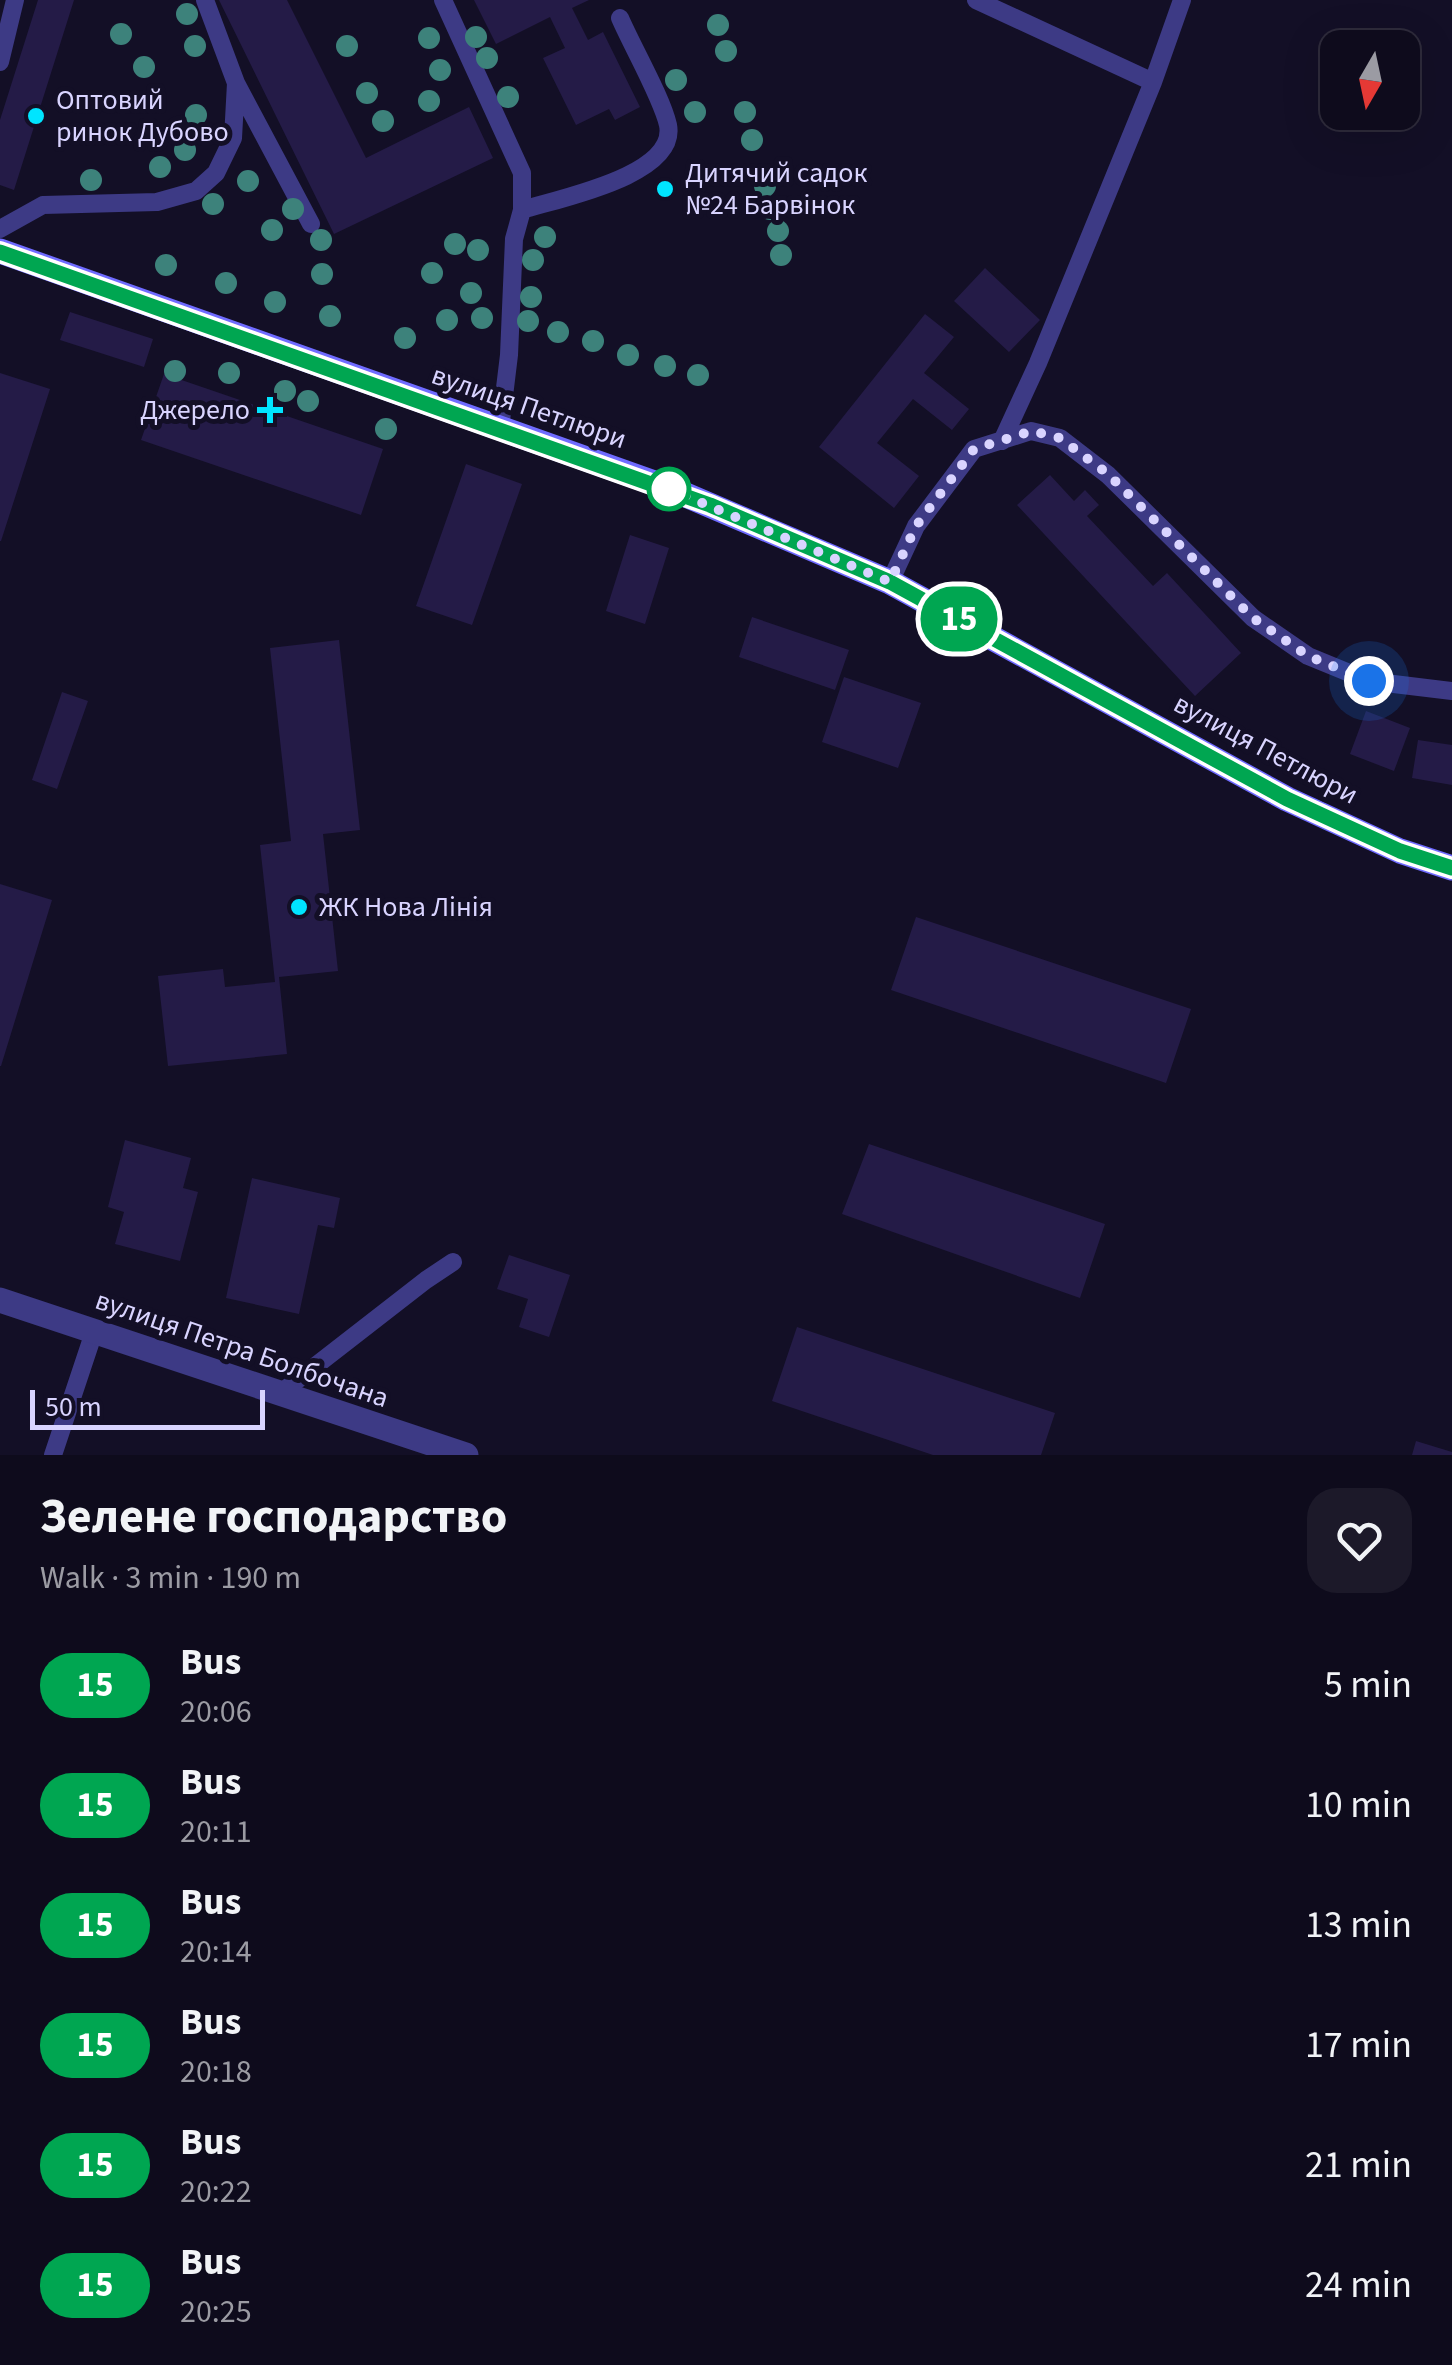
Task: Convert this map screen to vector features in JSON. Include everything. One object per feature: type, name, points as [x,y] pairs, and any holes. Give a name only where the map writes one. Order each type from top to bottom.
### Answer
[{"type":"main road","name":"вулиця Петлюри","points":[[0,252],[674,490],[890,582],[1287,799],[1400,851],[1452,868]]},
{"type":"street","name":"вулиця Петра Болбочана","points":[[0,1300],[466,1455]]},
{"type":"lane","points":[[0,62],[15,0]]},
{"type":"lane","points":[[204,0],[236,83],[311,224]]},
{"type":"lane","points":[[443,0],[522,173],[522,210],[514,240],[509,355],[500,428]]},
{"type":"lane","points":[[976,0],[1153,82]]},
{"type":"lane","points":[[1002,441],[1153,82],[1182,0]]},
{"type":"lane","points":[[522,210],[566,200],[643,168],[664,148],[668,127],[620,18]]},
{"type":"lane","points":[[0,229],[43,204],[158,202],[196,191],[216,173],[233,138],[236,83]]},
{"type":"lane","points":[[890,582],[916,526],[974,449],[1032,431],[1060,438],[1108,474],[1253,618],[1308,656],[1369,681],[1452,691]]},
{"type":"lane","points":[[278,1394],[454,1262]]},
{"type":"lane","points":[[52,1455],[94,1332]]},
{"type":"building","points":[[38,0],[74,0],[14,190],[0,185],[0,120]]},
{"type":"building","points":[[219,0],[287,0],[366,158],[469,107],[493,158],[334,234]]},
{"type":"building","points":[[474,0],[589,0],[572,8],[588,40],[603,32],[640,107],[615,120],[609,109],[576,125],[543,58],[565,48],[550,17],[496,44]]},
{"type":"building","points":[[985,268],[1040,320],[1009,352],[954,301]]},
{"type":"building","points":[[70,312],[153,339],[144,367],[60,340]]},
{"type":"building","points":[[925,314],[954,337],[924,373],[969,409],[952,430],[913,399],[877,443],[919,476],[894,508],[819,447]]},
{"type":"building","points":[[0,373],[50,389],[1,541],[0,541]]},
{"type":"building","points":[[164,374],[383,449],[361,515],[141,440]]},
{"type":"building","points":[[466,464],[522,484],[472,625],[416,606]]},
{"type":"building","points":[[1050,475],[1074,501],[1085,490],[1099,505],[1087,516],[1153,586],[1167,573],[1241,653],[1195,696],[1017,505]]},
{"type":"building","points":[[630,535],[669,548],[645,624],[606,611]]},
{"type":"building","points":[[752,617],[849,650],[835,690],[739,657]]},
{"type":"building","name":"ЖК Нова Лінія","points":[[339,640],[360,830],[323,834],[338,971],[279,977],[287,1054],[168,1066],[158,976],[223,969],[225,987],[275,982],[260,845],[291,841],[270,648]]},
{"type":"building","points":[[844,677],[921,703],[898,768],[822,742]]},
{"type":"building","points":[[62,692],[88,701],[57,789],[32,780]]},
{"type":"building","points":[[1366,711],[1410,728],[1394,771],[1350,754]]},
{"type":"building","points":[[1418,740],[1452,745],[1452,785],[1412,778]]},
{"type":"building","points":[[0,884],[52,900],[1,1066],[0,1066]]},
{"type":"building","points":[[916,917],[1191,1009],[1166,1083],[891,990]]},
{"type":"building","points":[[125,1140],[191,1158],[183,1188],[198,1192],[180,1261],[115,1244],[124,1212],[108,1207]]},
{"type":"building","points":[[869,1144],[1105,1224],[1080,1298],[842,1214]]},
{"type":"building","points":[[252,1178],[340,1198],[334,1228],[318,1225],[299,1314],[226,1298]]},
{"type":"building","points":[[509,1255],[570,1275],[549,1337],[519,1327],[528,1299],[497,1289]]},
{"type":"building","points":[[797,1327],[1055,1413],[1041,1455],[933,1455],[772,1401]]},
{"type":"building","points":[[1416,1441],[1452,1452],[1452,1455],[1412,1455]]},
{"type":"bus line","name":"15","points":[[0,252],[710,505],[890,582],[1287,799],[1400,851],[1452,868]]},
{"type":"place","name":"Оптовий ринок Дубово","points":[[36,116]]},
{"type":"place","name":"Дитячий садок №24 Барвінок","points":[[665,189]]},
{"type":"place","name":"Джерело","points":[[270,410]]},
{"type":"place","name":"ЖК Нова Лінія","points":[[299,907]]},
{"type":"route","points":[[669,489],[890,582],[916,526],[974,449],[1032,431],[1060,438],[1108,474],[1253,618],[1308,656],[1369,681]]}]
